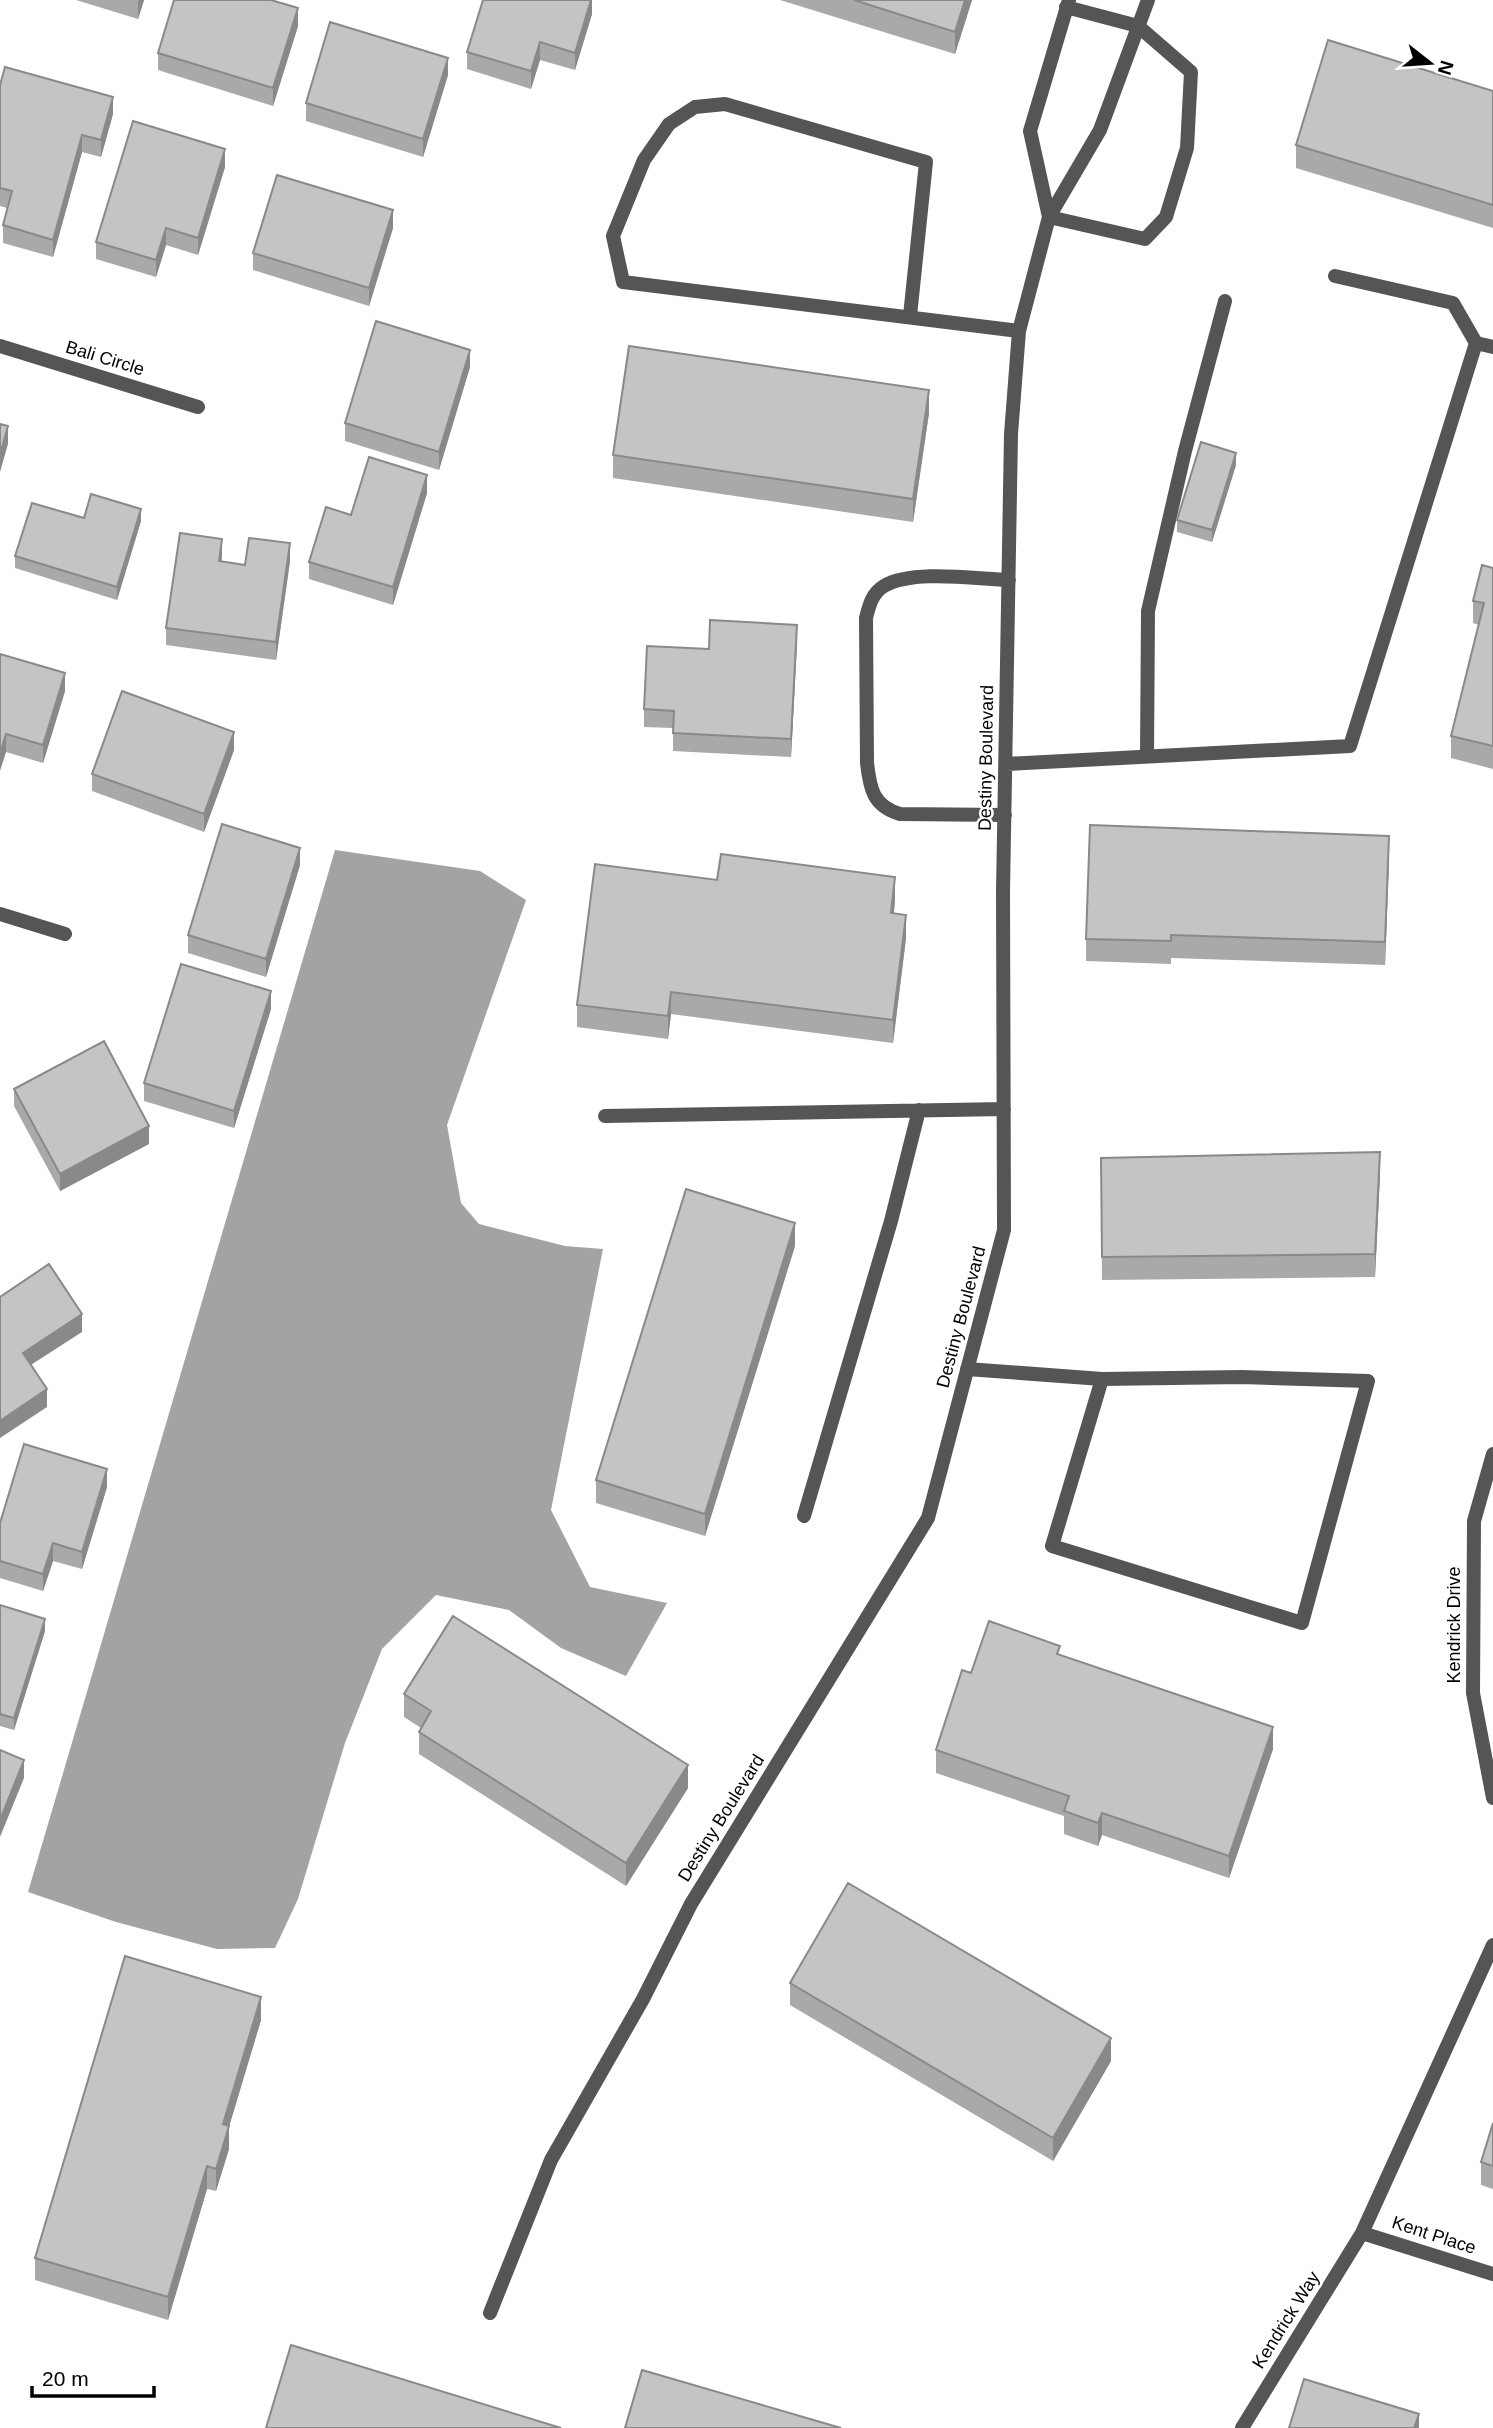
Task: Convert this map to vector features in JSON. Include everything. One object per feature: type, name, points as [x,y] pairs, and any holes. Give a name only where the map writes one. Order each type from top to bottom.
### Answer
[{"type":"street","name":"Destiny Boulevard","points":[[490,2313],[551,2160],[643,1999],[691,1904],[928,1518],[1004,1230],[1005,815],[1011,435],[1019,331],[1049,217],[1100,130],[1148,0]]},
{"type":"street","name":"Destiny Boulevard","points":[[1049,217],[1030,131],[1067,3]]},
{"type":"street","points":[[1049,217],[1146,239],[1166,217],[1187,148],[1191,72],[1138,26],[1067,3]]},
{"type":"street","points":[[910,316],[926,162],[724,104],[695,107],[669,124],[644,160],[613,236],[623,282],[1019,331]]},
{"type":"street","points":[[1006,764],[1350,746],[1476,343],[1453,303],[1335,276]]},
{"type":"street","points":[[1147,756],[1148,611],[1185,451],[1226,301]]},
{"type":"street","points":[[1476,343],[1493,346]]},
{"type":"street","name":"Bali Circle","points":[[0,346],[198,407]]},
{"type":"street","points":[[1005,815],[900,814],[884,809],[875,799],[869,784],[867,762],[866,618],[872,598],[883,587],[901,580],[1009,580]]},
{"type":"street","points":[[0,914],[65,934]]},
{"type":"street","points":[[605,1116],[1004,1109]]},
{"type":"street","points":[[804,1516],[891,1221],[919,1110]]},
{"type":"street","points":[[967,1369],[1102,1379],[1242,1377],[1368,1381],[1302,1623],[1052,1546],[1102,1379]]},
{"type":"street","name":"Kendrick Drive","points":[[1493,1454],[1474,1521],[1473,1693],[1493,1798]]},
{"type":"street","points":[[1362,2233],[1493,1945]]},
{"type":"street","name":"Kent Place","points":[[1362,2233],[1493,2274]]},
{"type":"street","name":"Kendrick Way","points":[[1242,2428],[1362,2233]]},
{"type":"shaded area","points":[[335,850],[480,871],[526,900],[447,1125],[461,1203],[479,1224],[565,1246],[603,1249],[551,1510],[590,1587],[667,1603],[626,1676],[561,1648],[509,1610],[436,1595],[382,1649],[345,1743],[298,1899],[275,1948],[217,1949],[116,1922],[28,1892]]},
{"type":"building","points":[[174,0],[271,0],[298,8],[273,88],[158,53]]},
{"type":"building","points":[[483,0],[591,0],[575,53],[540,42],[531,71],[467,52]]},
{"type":"building","points":[[854,0],[965,0],[955,32]]},
{"type":"building","points":[[330,22],[448,58],[423,139],[306,103]]},
{"type":"building","points":[[1328,40],[1493,91],[1493,205],[1296,145]]},
{"type":"building","points":[[5,67],[113,97],[101,140],[82,135],[53,240],[3,225],[12,191],[0,188],[0,85]]},
{"type":"building","points":[[133,121],[225,149],[198,238],[166,228],[156,260],[96,242]]},
{"type":"building","points":[[277,175],[393,210],[369,288],[253,253]]},
{"type":"building","points":[[376,321],[470,350],[439,452],[345,423]]},
{"type":"building","points":[[629,346],[929,390],[913,499],[613,455]]},
{"type":"building","points":[[0,424],[8,426],[0,455]]},
{"type":"building","points":[[1201,442],[1236,453],[1212,530],[1177,520]]},
{"type":"building","points":[[369,457],[427,475],[393,587],[309,562],[326,507],[351,515]]},
{"type":"building","points":[[91,494],[141,509],[117,587],[15,556],[32,503],[84,518]]},
{"type":"building","points":[[180,533],[222,539],[219,561],[245,565],[249,538],[290,543],[276,642],[166,628]]},
{"type":"building","points":[[1482,565],[1493,568],[1493,746],[1451,736],[1484,603],[1473,601]]},
{"type":"building","points":[[710,620],[797,625],[791,739],[673,733],[674,711],[644,709],[647,646],[709,649]]},
{"type":"building","points":[[0,654],[65,673],[43,745],[6,734],[0,754]]},
{"type":"building","points":[[122,691],[234,732],[204,814],[92,774]]},
{"type":"building","points":[[222,824],[300,848],[266,959],[188,935]]},
{"type":"building","points":[[1090,825],[1389,836],[1385,942],[1171,935],[1171,941],[1086,939]]},
{"type":"building","points":[[721,854],[895,877],[891,913],[906,915],[893,1020],[671,992],[668,1016],[577,1005],[595,864],[717,880]]},
{"type":"building","points":[[181,964],[271,991],[234,1111],[144,1083]]},
{"type":"building","points":[[104,1041],[149,1126],[60,1174],[14,1089]]},
{"type":"building","points":[[1380,1152],[1375,1254],[1102,1257],[1101,1158]]},
{"type":"building","points":[[686,1189],[795,1223],[705,1514],[596,1480]]},
{"type":"building","points":[[49,1264],[82,1314],[23,1353],[47,1389],[0,1421],[0,1297]]},
{"type":"building","points":[[24,1444],[107,1469],[82,1552],[53,1543],[43,1574],[0,1561],[0,1523]]},
{"type":"building","points":[[0,1605],[45,1619],[14,1718],[0,1714]]},
{"type":"building","points":[[453,1616],[688,1765],[626,1863],[419,1732],[431,1711],[404,1694]]},
{"type":"building","points":[[989,1621],[1060,1646],[1057,1654],[1273,1727],[1229,1856],[1102,1813],[1098,1823],[1064,1811],[1069,1796],[936,1750],[962,1670],[971,1673]]},
{"type":"building","points":[[0,1750],[24,1760],[0,1820]]},
{"type":"building","points":[[848,1883],[1111,2038],[1053,2138],[790,1983]]},
{"type":"building","points":[[125,1956],[261,1997],[223,2124],[229,2126],[216,2169],[207,2166],[168,2297],[35,2258]]},
{"type":"building","points":[[1493,2123],[1493,2166],[1481,2162]]},
{"type":"building","points":[[291,2345],[561,2428],[266,2428]]},
{"type":"building","points":[[642,2370],[841,2428],[625,2428]]},
{"type":"building","points":[[1304,2379],[1419,2414],[1414,2428],[1289,2428]]}]
